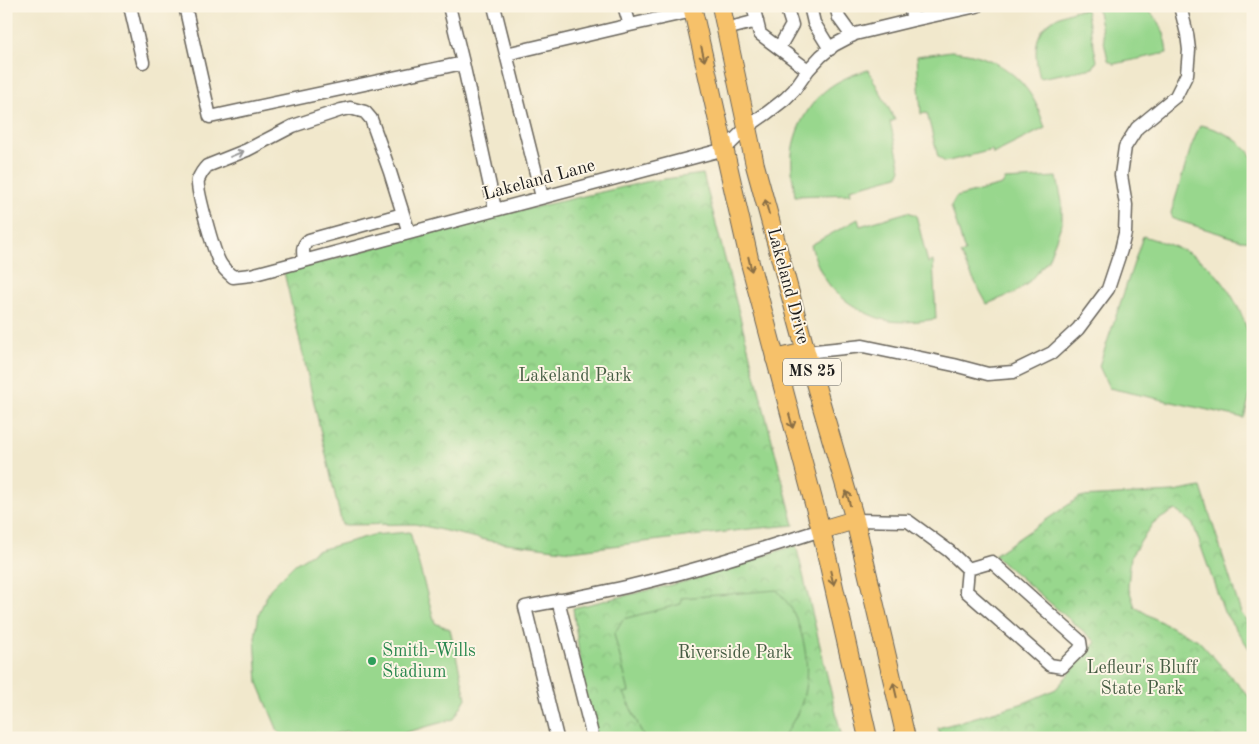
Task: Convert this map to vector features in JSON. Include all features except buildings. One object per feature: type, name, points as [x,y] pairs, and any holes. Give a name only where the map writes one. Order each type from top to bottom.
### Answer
[{"type":"highway","name":"Lakeland Drive","points":[[721,6],[755,165],[806,352],[855,520],[906,738]]},
{"type":"highway","name":"Lakeland Drive","points":[[693,9],[750,263],[821,530],[868,738]]},
{"type":"highway","points":[[775,359],[806,352]]},
{"type":"highway","points":[[821,530],[855,520]]},
{"type":"street","points":[[130,6],[143,62]]},
{"type":"street","points":[[185,6],[210,117],[463,63]]},
{"type":"street","points":[[449,6],[495,209]]},
{"type":"street","points":[[494,6],[542,197]]},
{"type":"street","points":[[624,6],[630,25]]},
{"type":"street","points":[[753,6],[760,34],[808,70]]},
{"type":"street","points":[[779,48],[792,24],[786,6]]},
{"type":"street","points":[[810,6],[825,53]]},
{"type":"street","points":[[836,6],[839,18],[852,36]]},
{"type":"street","points":[[910,6],[913,20]]},
{"type":"street","name":"Lakeland Lane","points":[[403,214],[371,119],[365,112],[350,108],[293,126],[247,150],[207,166],[202,171],[198,180],[215,252],[220,263],[233,277],[250,275],[725,148],[747,127],[785,99],[808,70],[825,53],[852,36],[977,6]]},
{"type":"street","points":[[806,352],[863,346],[954,364],[988,374],[1012,372],[1052,354],[1078,329],[1108,289],[1125,233],[1126,205],[1121,175],[1125,147],[1137,128],[1176,96],[1187,74],[1189,50],[1180,6]]},
{"type":"street","points":[[506,54],[693,9]]},
{"type":"street","points":[[726,29],[757,22]]},
{"type":"street","points":[[304,261],[302,249],[309,240],[403,214],[409,233]]},
{"type":"street","points":[[855,520],[908,521],[949,551],[968,568]]},
{"type":"street","points":[[557,738],[525,607],[632,586],[757,551],[821,530]]},
{"type":"street","points":[[992,562],[1080,641],[1081,648],[1062,667],[1050,665],[966,591],[968,568],[992,562]]},
{"type":"street","points":[[558,600],[593,738]]},
{"type":"green space","points":[[1142,6],[1158,21],[1164,33],[1167,53],[1114,64],[1108,60],[1097,7]]},
{"type":"green space","points":[[1077,10],[1086,10],[1097,61],[1093,68],[1040,78],[1036,53],[1040,34],[1053,20]]},
{"type":"green space","points":[[951,51],[976,55],[1000,65],[1010,72],[1028,91],[1045,128],[993,154],[992,150],[945,162],[938,157],[927,113],[921,114],[917,56]]},
{"type":"green space","points":[[868,70],[895,120],[890,122],[901,169],[898,176],[850,189],[851,194],[795,196],[792,153],[797,133],[806,113],[827,89],[844,79]]},
{"type":"green space","points":[[1200,125],[1230,136],[1248,151],[1253,158],[1253,241],[1241,240],[1173,219],[1171,213],[1191,147]]},
{"type":"green space","name":"Lakeland Park","points":[[703,174],[794,525],[571,551],[490,541],[415,524],[342,525],[284,272],[470,222],[650,181]]},
{"type":"green space","points":[[1057,177],[1062,202],[1062,223],[1048,260],[1027,284],[1014,293],[987,304],[960,254],[965,252],[951,206],[956,197],[1002,185],[1005,180]]},
{"type":"green space","points":[[908,212],[916,215],[928,263],[933,261],[936,319],[907,322],[890,321],[874,317],[858,308],[836,293],[827,282],[814,256],[811,245],[858,219],[860,226]]},
{"type":"green space","points":[[1143,236],[1177,248],[1202,261],[1219,278],[1237,304],[1249,335],[1254,366],[1253,381],[1244,418],[1109,388],[1099,366]]},
{"type":"green space","name":"Lefleur's Bluff State Park","points":[[1201,487],[1241,613],[1250,625],[1253,624],[1253,654],[1224,612],[1193,524],[1175,510],[1153,523],[1131,556],[1128,586],[1135,607],[1198,640],[1253,701],[1253,738],[941,738],[938,728],[1024,703],[1056,689],[1096,642],[994,555],[1080,497],[1174,492]]},
{"type":"green space","name":"Smith-Wills Stadium","points":[[410,532],[435,623],[450,629],[466,698],[454,719],[386,738],[358,738],[347,731],[318,738],[286,738],[278,731],[258,683],[255,638],[259,613],[270,589],[295,564],[316,551],[373,535]]},
{"type":"green space","name":"Riverside Park","points":[[796,545],[842,738],[590,738],[573,608],[687,581]]},
{"type":"green space","name":"Riverside Park","points":[[777,590],[796,618],[803,639],[806,661],[806,683],[803,700],[783,738],[644,738],[624,693],[629,692],[614,634],[623,619],[681,604],[681,598]]},
{"type":"place","name":"Smith-Wills Stadium","points":[[372,661]]}]
